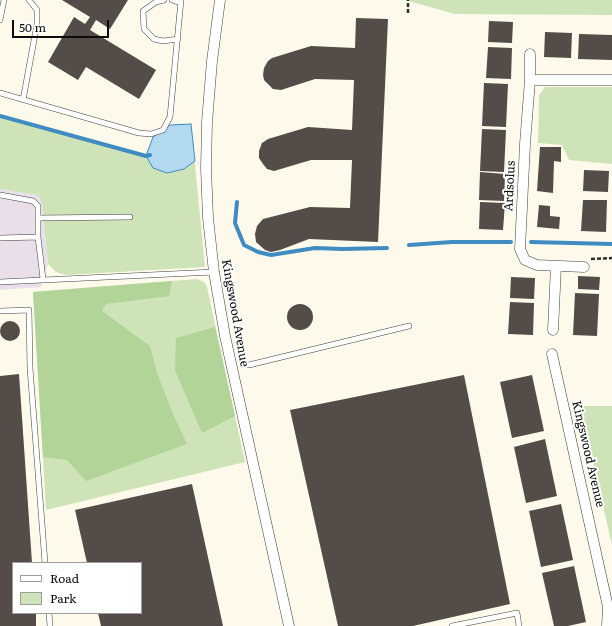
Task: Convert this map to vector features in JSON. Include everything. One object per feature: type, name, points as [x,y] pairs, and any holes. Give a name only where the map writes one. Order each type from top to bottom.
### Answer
[{"type":"street","name":"Kingswood Avenue","points":[[220,0],[212,61],[207,122],[206,168],[208,218],[214,272],[225,336],[289,626]]},
{"type":"street","name":"Ardsolus","points":[[530,54],[530,80],[525,144],[520,249],[525,260],[537,265],[584,267]]},
{"type":"street","points":[[530,80],[612,80]]},
{"type":"street","points":[[553,330],[556,266]]},
{"type":"street","name":"Kingswood Avenue","points":[[552,354],[610,610],[607,626]]},
{"type":"lane","points":[[0,20],[4,0]]},
{"type":"lane","points":[[23,100],[37,24],[37,10],[29,0]]},
{"type":"lane","points":[[164,0],[156,2],[143,11],[144,29],[154,39],[163,41],[178,39]]},
{"type":"lane","points":[[0,93],[139,133],[151,134],[163,130],[170,117],[181,1],[172,0]]},
{"type":"lane","points":[[0,195],[32,201],[38,206],[38,237],[43,279]]},
{"type":"lane","points":[[38,218],[130,217]]},
{"type":"lane","points":[[0,238],[38,237]]},
{"type":"lane","points":[[0,282],[214,272]]},
{"type":"lane","points":[[0,310],[29,310],[30,368],[45,562]]},
{"type":"lane","points":[[249,365],[409,326]]},
{"type":"lane","points":[[452,626],[517,613],[519,626]]},
{"type":"lane","points":[[49,614],[50,626]]},
{"type":"path","points":[[408,0],[408,13]]},
{"type":"shaded area","points":[[0,189],[38,195],[42,204],[48,264],[41,287],[0,290]]},
{"type":"green space","points":[[405,0],[612,0],[612,15],[455,14]]},
{"type":"green space","points":[[545,87],[612,87],[612,164],[569,160],[562,145],[538,143],[539,95]]},
{"type":"green space","points":[[0,116],[145,156],[153,137],[170,125],[191,124],[205,267],[65,275],[56,272],[48,264],[42,204],[38,195],[0,189]]},
{"type":"green space","points":[[197,279],[204,282],[207,287],[245,462],[46,510],[33,292]]},
{"type":"green space","points":[[172,281],[169,296],[106,304],[102,311],[150,346],[157,373],[173,414],[187,444],[86,481],[67,460],[43,457],[33,292]]},
{"type":"green space","points":[[215,327],[235,416],[202,433],[175,370],[176,338]]},
{"type":"green space","points":[[580,406],[612,406],[612,545]]},
{"type":"water","points":[[191,124],[195,161],[184,169],[167,173],[153,168],[146,156],[153,137],[170,125]]},
{"type":"building","points":[[62,0],[128,0],[110,29],[96,20],[90,30],[156,70],[139,99],[86,67],[78,80],[48,62],[74,17],[85,24],[90,17]]},
{"type":"building","points":[[356,18],[388,19],[378,242],[309,239],[280,250],[271,252],[265,250],[256,242],[255,234],[257,226],[263,219],[310,207],[350,208],[352,160],[311,160],[274,171],[267,169],[263,164],[259,158],[259,151],[262,143],[268,139],[308,127],[352,130],[354,80],[315,79],[281,90],[273,89],[264,80],[264,68],[268,61],[272,58],[311,46],[355,48]]},
{"type":"building","points":[[489,21],[513,22],[512,43],[488,42]]},
{"type":"building","points":[[545,32],[572,33],[571,58],[544,57]]},
{"type":"building","points":[[579,34],[612,35],[612,60],[578,59]]},
{"type":"building","points":[[488,47],[512,48],[511,79],[486,78]]},
{"type":"building","points":[[484,83],[508,84],[506,127],[482,126]]},
{"type":"building","points":[[482,129],[506,130],[504,172],[480,171]]},
{"type":"building","points":[[540,147],[561,147],[561,162],[554,161],[553,193],[537,191]]},
{"type":"building","points":[[584,170],[609,171],[608,192],[583,191]]},
{"type":"building","points":[[480,172],[505,174],[504,201],[479,200]]},
{"type":"building","points":[[583,200],[607,200],[606,232],[581,231]]},
{"type":"building","points":[[480,202],[505,203],[503,230],[479,229]]},
{"type":"building","points":[[539,205],[550,206],[550,216],[560,217],[559,229],[537,227]]},
{"type":"building","points":[[578,276],[600,277],[599,290],[578,289]]},
{"type":"building","points":[[511,277],[535,278],[534,299],[510,298]]},
{"type":"building","points":[[575,293],[599,294],[597,336],[573,335]]},
{"type":"building","points":[[510,302],[534,303],[533,335],[508,334]]},
{"type":"building","points":[[300,304],[309,308],[313,317],[309,326],[300,330],[291,326],[287,317],[291,308]]},
{"type":"building","points":[[10,321],[17,324],[20,331],[17,338],[10,341],[3,338],[0,331],[3,324]]},
{"type":"building","points":[[19,374],[32,562],[12,562],[12,614],[36,614],[36,626],[0,626],[0,376]]},
{"type":"building","points":[[464,375],[510,604],[413,626],[338,626],[290,410]]},
{"type":"building","points":[[532,375],[544,431],[512,438],[500,382]]},
{"type":"building","points":[[545,439],[557,496],[526,503],[514,447]]},
{"type":"building","points":[[192,484],[223,626],[101,626],[98,614],[142,614],[142,562],[87,562],[75,510]]},
{"type":"building","points":[[561,504],[573,560],[541,567],[529,511]]},
{"type":"building","points":[[574,566],[586,622],[568,626],[554,626],[542,573]]},
{"type":"waterway","points":[[0,116],[146,156],[150,155]]},
{"type":"waterway","points":[[237,202],[235,223],[244,245],[258,252],[271,255],[315,248],[387,248]]},
{"type":"waterway","points":[[409,245],[452,242],[511,242]]},
{"type":"waterway","points":[[531,242],[612,244]]}]
